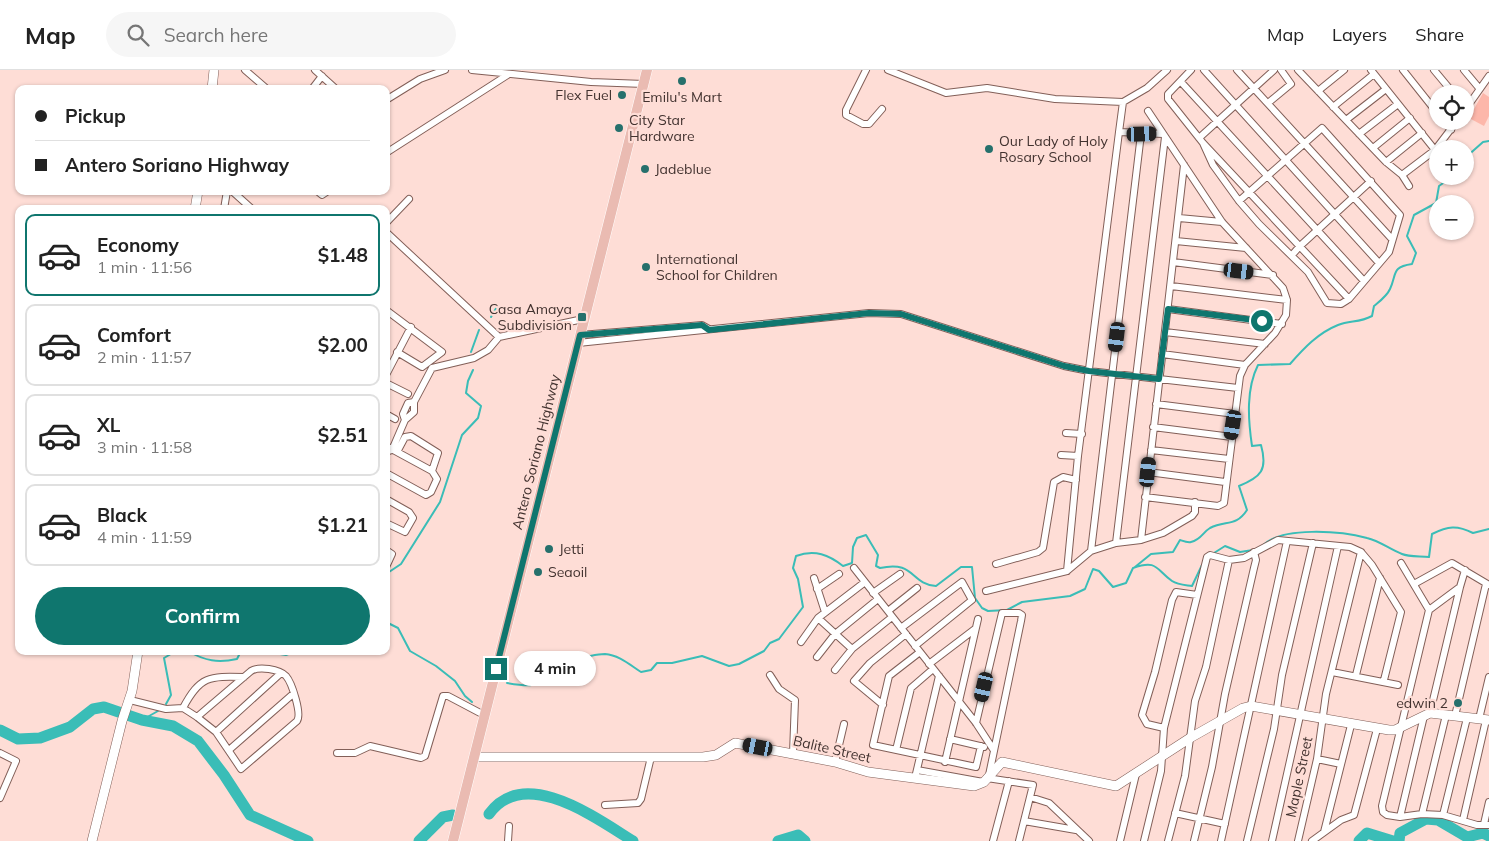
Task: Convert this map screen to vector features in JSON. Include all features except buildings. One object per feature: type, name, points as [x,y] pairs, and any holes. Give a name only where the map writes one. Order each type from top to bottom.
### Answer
[{"type":"main road","name":"Antero Soriano Highway","points":[[453,841],[647,70]]},
{"type":"street","points":[[212,85],[214,70]]},
{"type":"street","points":[[315,70],[332,85]]},
{"type":"street","points":[[390,98],[420,79],[445,70]]},
{"type":"street","points":[[472,70],[644,84]]},
{"type":"street","points":[[866,70],[846,110],[846,115],[863,124],[869,124],[882,109]]},
{"type":"street","points":[[888,70],[946,93],[987,88],[1055,99],[1123,102],[1147,88],[1167,70]]},
{"type":"street","points":[[1191,70],[1168,94],[1168,99],[1201,141],[1250,191],[1348,298]]},
{"type":"street","points":[[1204,70],[1379,263]]},
{"type":"street","points":[[1236,70],[1391,238]]},
{"type":"street","points":[[1201,141],[1217,122],[1274,70]]},
{"type":"street","points":[[1268,103],[1291,84],[1282,70]]},
{"type":"street","points":[[1309,70],[1300,73],[1372,148],[1402,175],[1409,186]]},
{"type":"street","points":[[1318,91],[1344,70]]},
{"type":"street","points":[[1403,70],[1429,103]]},
{"type":"street","points":[[1434,70],[1446,85]]},
{"type":"street","points":[[1464,70],[1479,88]]},
{"type":"street","points":[[249,71],[264,85]]},
{"type":"street","points":[[390,151],[509,72]]},
{"type":"street","points":[[1333,106],[1373,72],[1429,142]]},
{"type":"street","points":[[315,85],[322,76]]},
{"type":"street","points":[[1474,96],[1489,76]]},
{"type":"street","points":[[1181,82],[1364,281]]},
{"type":"street","points":[[1346,120],[1386,89]]},
{"type":"street","points":[[1066,571],[1078,456],[1123,102]]},
{"type":"street","points":[[1359,134],[1398,104]]},
{"type":"street","points":[[1145,497],[1218,506],[1222,504],[1225,500],[1225,482],[1238,388],[1245,365],[1282,324],[1288,308],[1283,288],[1222,222],[1148,111]]},
{"type":"street","points":[[1372,148],[1410,118]]},
{"type":"street","points":[[1201,141],[1213,165],[1239,201],[1259,224],[1308,272],[1327,303],[1341,304],[1389,252],[1391,238],[1400,215],[1324,129],[1320,128],[1239,201]]},
{"type":"street","points":[[1443,140],[1451,130]]},
{"type":"street","points":[[1119,132],[1164,135]]},
{"type":"street","points":[[1386,162],[1422,133]]},
{"type":"street","points":[[1091,551],[1142,134]]},
{"type":"street","points":[[1116,543],[1164,135]]},
{"type":"street","points":[[1402,175],[1429,155]]},
{"type":"street","points":[[1141,540],[1184,165]]},
{"type":"street","points":[[1292,255],[1371,181]]},
{"type":"street","points":[[236,195],[247,205]]},
{"type":"street","points":[[390,219],[410,199]]},
{"type":"street","points":[[1178,218],[1222,222]]},
{"type":"street","points":[[390,236],[499,337]]},
{"type":"street","points":[[1176,241],[1246,248]]},
{"type":"street","points":[[1173,262],[1273,275]]},
{"type":"street","points":[[1171,286],[1287,300]]},
{"type":"street","points":[[1168,309],[1282,324]]},
{"type":"street","points":[[579,339],[702,325],[709,330],[869,313],[901,314],[1064,366],[1089,371],[1238,388]]},
{"type":"street","points":[[390,316],[411,327],[442,352],[422,367],[398,352]]},
{"type":"street","points":[[390,450],[406,420],[403,414],[408,403],[414,402],[434,367],[474,358],[488,350],[499,337],[584,319]]},
{"type":"street","points":[[390,367],[411,327]]},
{"type":"street","points":[[1166,332],[1265,344]]},
{"type":"street","points":[[1162,354],[1245,365]]},
{"type":"street","points":[[390,385],[408,394]]},
{"type":"street","points":[[1156,404],[1235,414]]},
{"type":"street","points":[[390,416],[395,419]]},
{"type":"street","points":[[1153,427],[1232,436]]},
{"type":"street","points":[[1066,433],[1082,434]]},
{"type":"street","points":[[390,450],[410,436],[438,453],[432,471]]},
{"type":"street","points":[[390,450],[432,471],[437,479],[431,492],[426,495],[390,475]]},
{"type":"street","points":[[1151,450],[1229,459]]},
{"type":"street","points":[[1061,455],[1078,456]]},
{"type":"street","points":[[1148,472],[1225,482]]},
{"type":"street","points":[[996,564],[1038,552],[1043,548],[1054,482],[1063,478],[1076,480]]},
{"type":"street","points":[[390,501],[409,512],[413,518],[405,532],[390,525]]},
{"type":"street","points":[[986,591],[1066,571],[1091,551],[1116,543],[1141,540],[1163,532],[1192,516],[1195,512],[1195,502]]},
{"type":"street","points":[[1144,841],[1161,771],[1164,728],[1207,557],[1210,555],[1230,560],[1244,558],[1278,540],[1350,547],[1361,552],[1401,612],[1384,680]]},
{"type":"street","points":[[1221,841],[1287,541]]},
{"type":"street","points":[[1247,841],[1277,711],[1282,675],[1313,543]]},
{"type":"street","points":[[1272,841],[1338,546]]},
{"type":"street","points":[[1194,841],[1256,560],[1254,552]]},
{"type":"street","name":"Maple Street","points":[[1298,841],[1317,759],[1332,672],[1361,552]]},
{"type":"street","points":[[1168,841],[1184,776],[1195,701],[1206,667],[1230,560]]},
{"type":"street","points":[[1401,564],[1429,610]]},
{"type":"street","points":[[1414,584],[1449,564],[1456,564],[1488,584],[1422,814]]},
{"type":"street","points":[[854,568],[976,723],[994,749]]},
{"type":"street","points":[[1400,818],[1465,570]]},
{"type":"street","points":[[818,590],[839,574]]},
{"type":"street","points":[[873,593],[900,574]]},
{"type":"street","points":[[814,578],[825,612]]},
{"type":"street","points":[[1356,675],[1380,578]]},
{"type":"street","points":[[801,642],[818,618],[865,582]]},
{"type":"street","points":[[883,705],[854,681],[903,631],[962,582],[972,600],[915,646]]},
{"type":"street","points":[[835,670],[852,649],[917,588]]},
{"type":"street","points":[[1460,588],[1429,610],[1382,806],[1383,812],[1387,815],[1400,818],[1422,814],[1443,816],[1477,825],[1486,825],[1489,802]]},
{"type":"street","points":[[1164,728],[1147,724],[1142,715],[1155,672],[1172,600],[1176,592],[1197,595]]},
{"type":"street","points":[[817,657],[836,634],[878,599]]},
{"type":"street","points":[[976,723],[1002,613],[1019,612],[1022,615],[1021,621],[987,778],[1033,785],[1019,841]]},
{"type":"street","points":[[818,618],[852,649]]},
{"type":"street","points":[[945,762],[978,619]]},
{"type":"street","points":[[896,750],[911,688],[975,629]]},
{"type":"street","points":[[920,652],[889,676],[873,745],[945,762],[976,766],[982,746]]},
{"type":"street","points":[[92,841],[122,721],[129,704],[137,655]]},
{"type":"street","points":[[129,704],[166,709],[183,708],[216,732],[230,750],[239,766],[245,767],[299,717],[289,681],[281,673],[258,668],[244,677],[197,717]]},
{"type":"street","points":[[1332,672],[1384,680],[1398,685]]},
{"type":"street","points":[[216,732],[281,673]]},
{"type":"street","points":[[770,674],[779,689],[795,700],[793,753]]},
{"type":"street","points":[[916,774],[939,676]]},
{"type":"street","points":[[183,708],[193,689],[208,678],[244,677]]},
{"type":"street","points":[[1463,820],[1485,719],[1489,677]]},
{"type":"street","points":[[230,750],[293,694]]},
{"type":"street","points":[[337,754],[355,753],[370,746],[421,758],[425,756],[444,696],[448,696],[484,715]]},
{"type":"street","points":[[1120,841],[1136,774],[1190,738],[1243,708],[1250,706],[1324,717],[1351,725],[1389,730],[1400,728],[1427,714],[1485,719]]},
{"type":"street","points":[[1443,816],[1468,718]]},
{"type":"street","points":[[835,762],[844,724]]},
{"type":"street","points":[[1324,832],[1351,725]]},
{"type":"street","points":[[1312,841],[1341,820],[1354,814],[1377,729]]},
{"type":"street","points":[[950,739],[994,749]]},
{"type":"street","name":"Balite Street","points":[[474,757],[711,757],[735,743],[835,762],[868,772],[916,774],[974,786],[987,778],[1002,762],[1116,786],[1136,774]]},
{"type":"street","points":[[0,752],[16,761],[0,798]]},
{"type":"street","points":[[605,805],[638,803],[641,799],[651,757]]},
{"type":"street","points":[[1317,759],[1341,764]]},
{"type":"street","points":[[993,841],[1009,781]]},
{"type":"street","points":[[1030,797],[1049,802],[1089,841]]},
{"type":"street","points":[[1174,813],[1225,824]]},
{"type":"street","points":[[1024,821],[1077,830]]},
{"type":"street","points":[[508,841],[509,826]]},
{"type":"shaded area","points":[[1483,93],[1489,97],[1489,116],[1484,126],[1474,121],[1474,109]]},
{"type":"waterway","points":[[1474,150],[1483,142],[1489,141]]},
{"type":"waterway","points":[[1135,567],[1151,554],[1173,552],[1180,540],[1194,541],[1210,528],[1239,519],[1247,510],[1239,486],[1257,476],[1261,472],[1264,461],[1261,445],[1252,446],[1250,425],[1249,404],[1251,384],[1258,365],[1290,364],[1324,332],[1342,323],[1363,320],[1372,316],[1374,306],[1389,292],[1398,269],[1412,264],[1416,253],[1407,236],[1414,215],[1436,203],[1440,185]]},
{"type":"waterway","points":[[491,317],[498,305]]},
{"type":"waterway","points":[[471,352],[479,330]]},
{"type":"waterway","points":[[390,571],[401,564],[440,502],[462,435],[478,418],[481,406],[466,393],[468,381],[473,370]]},
{"type":"waterway","points":[[1262,546],[1283,535],[1327,532],[1367,538],[1405,555],[1429,557],[1432,534],[1438,531],[1457,528],[1473,533],[1489,529]]},
{"type":"waterway","points":[[507,683],[532,685],[542,682],[559,661],[566,656],[576,658],[600,654],[615,656],[641,672],[651,670],[657,663],[672,663],[702,656],[729,666],[739,664],[764,651],[770,643],[779,639],[803,607],[798,579],[793,568],[796,556],[809,553],[821,554],[843,566],[852,563],[853,547],[857,538],[866,535],[878,555],[876,566],[880,568],[900,567],[928,584],[936,586],[961,567],[972,567],[975,598],[982,608],[988,611],[1007,610],[1022,602],[1070,596],[1085,589],[1093,569],[1099,571],[1113,587],[1126,583],[1133,568],[1147,565],[1156,567],[1174,582],[1192,586],[1202,565]]},
{"type":"waterway","points":[[1214,553],[1225,546],[1240,552],[1253,550]]},
{"type":"waterway","points":[[390,624],[398,628],[410,651],[436,666],[455,681],[465,696],[472,702]]},
{"type":"waterway","points":[[166,704],[171,695],[164,658],[169,655]]},
{"type":"waterway","points":[[196,655],[218,661],[237,659],[239,655]]},
{"type":"waterway","points":[[0,730],[18,739],[40,738],[70,727],[93,709],[104,707],[142,720],[173,726],[198,741],[224,775],[250,815],[308,841]]},
{"type":"waterway","points":[[142,720],[158,711]]},
{"type":"waterway","points":[[489,814],[504,800],[521,794],[540,795],[560,800],[580,809],[633,841]]},
{"type":"waterway","points":[[419,841],[443,817],[453,815]]},
{"type":"waterway","points":[[1399,841],[1400,833],[1426,819],[1438,820],[1467,837],[1483,833],[1489,836]]},
{"type":"waterway","points":[[1359,841],[1367,833],[1393,841]]},
{"type":"waterway","points":[[778,841],[798,835],[805,841]]},
{"type":"place","name":"Emilu's Mart","points":[[682,81]]},
{"type":"place","name":"Flex Fuel","points":[[622,95]]},
{"type":"place","name":"City Star Hardware","points":[[619,128]]},
{"type":"place","name":"Our Lady of Holy Rosary School","points":[[989,149]]},
{"type":"place","name":"Jadeblue","points":[[645,169]]},
{"type":"place","name":"International School for Children","points":[[646,267]]},
{"type":"place","name":"Casa Amaya Subdivision","points":[[582,317]]},
{"type":"place","name":"Jetti","points":[[549,549]]},
{"type":"place","name":"Seaoil","points":[[538,572]]},
{"type":"place","name":"edwin 2","points":[[1458,703]]},
{"type":"route","points":[[496,669],[580,335],[702,325],[709,330],[869,313],[901,314],[1064,366],[1089,371],[1159,379],[1168,309],[1262,321]]}]
